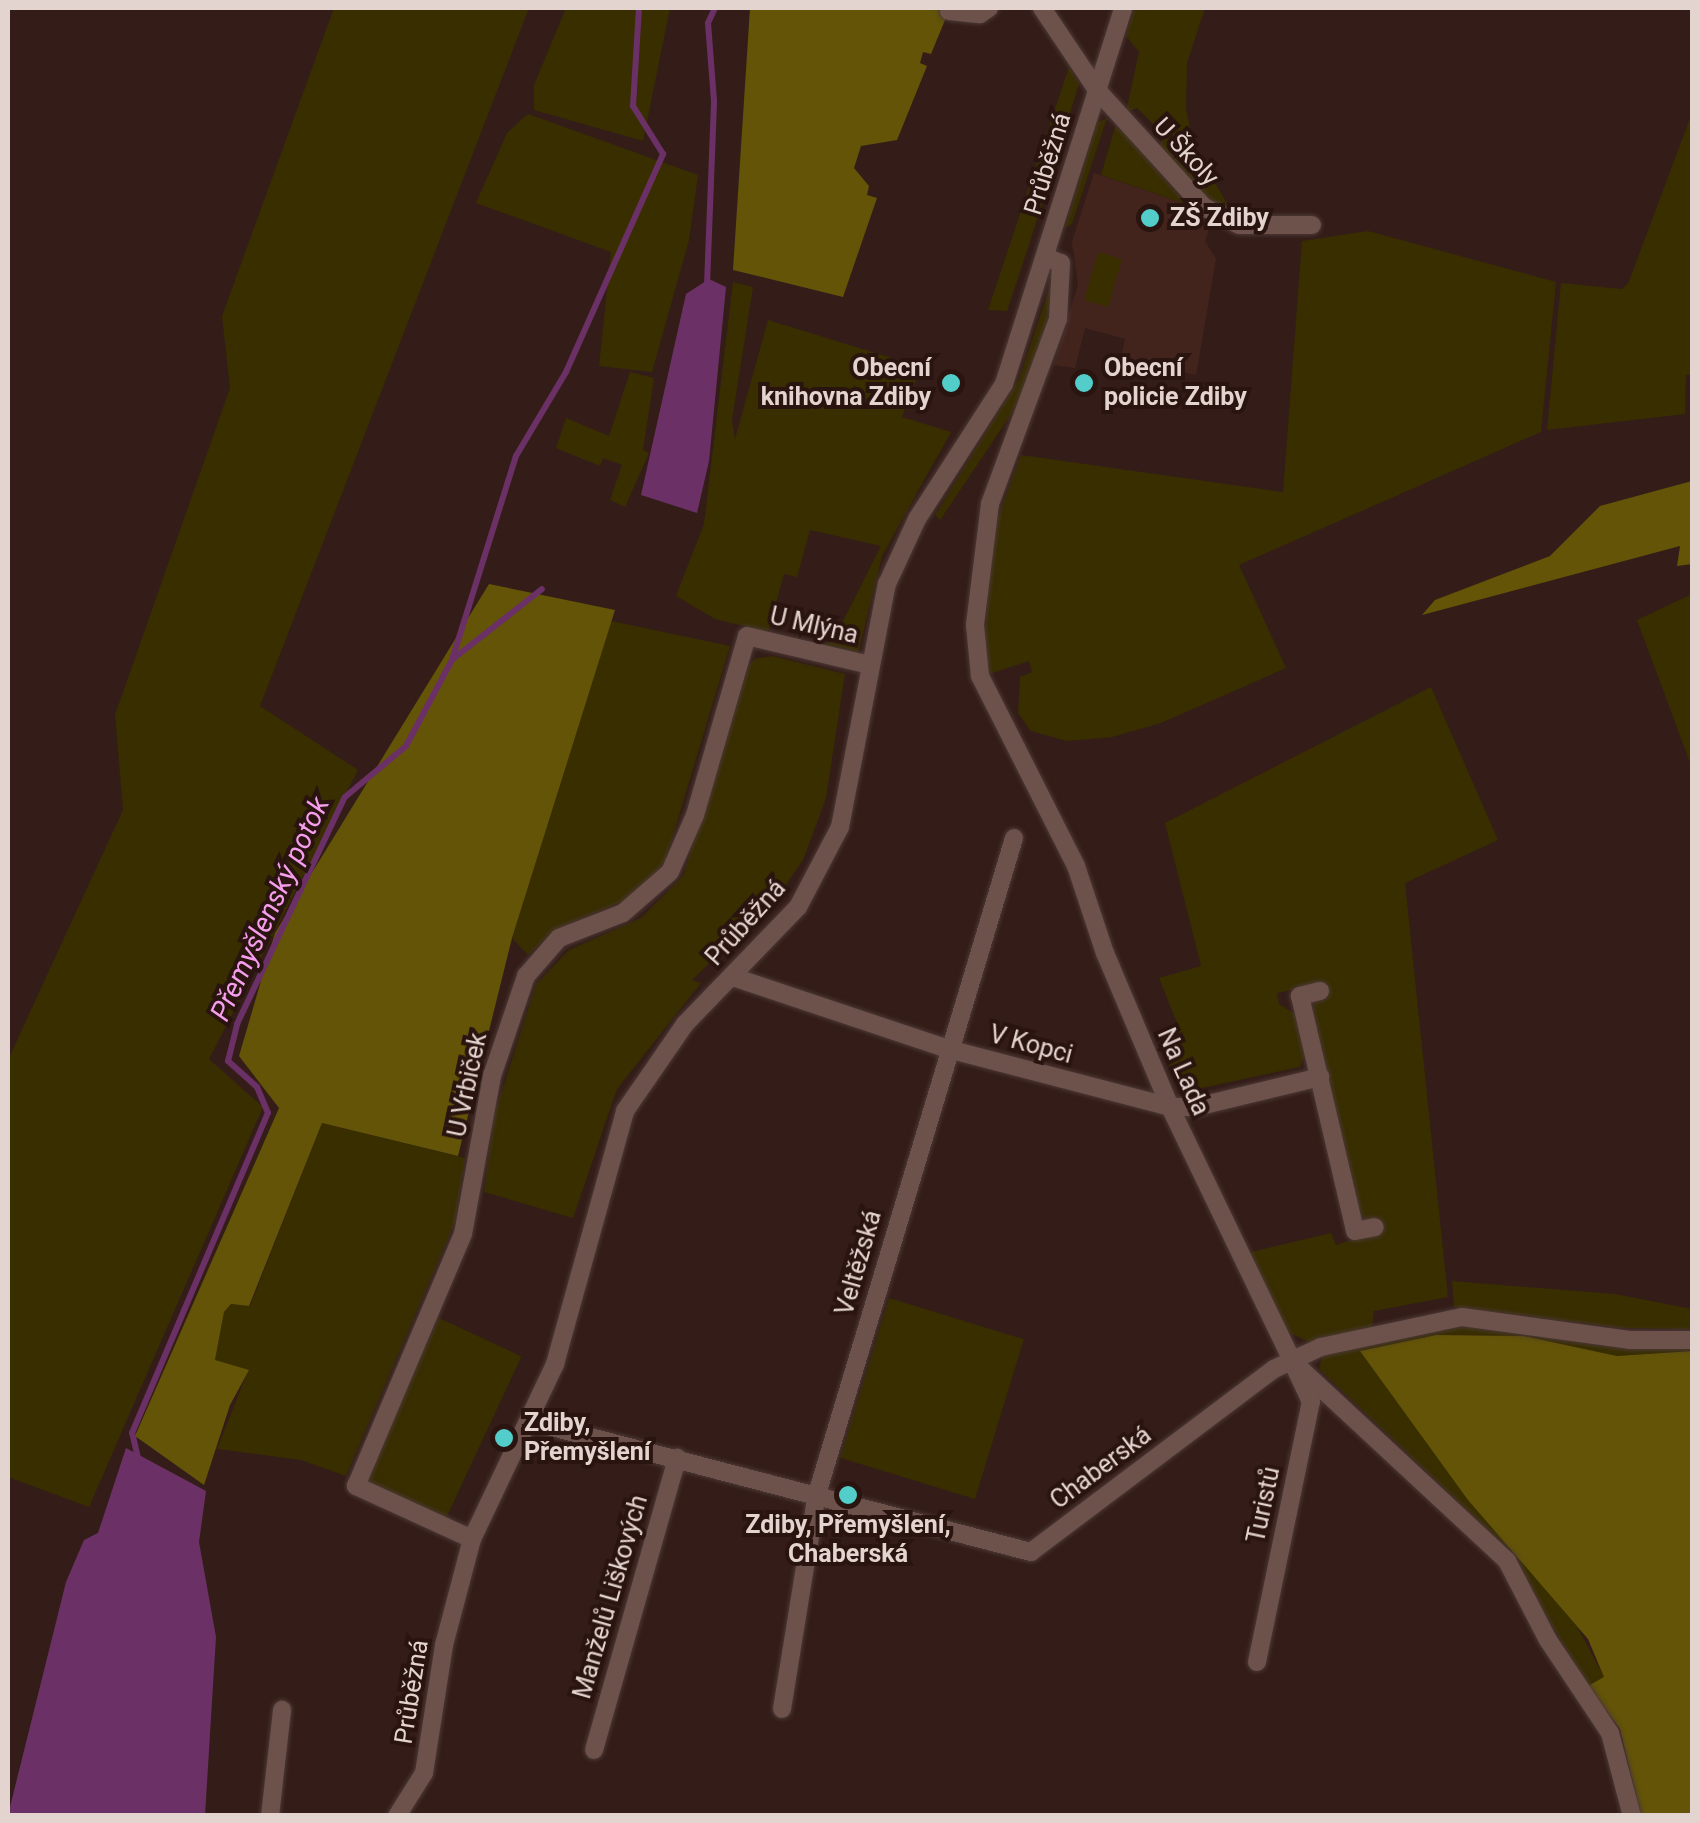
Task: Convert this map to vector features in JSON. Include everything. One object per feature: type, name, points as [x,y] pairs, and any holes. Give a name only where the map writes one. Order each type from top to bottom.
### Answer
[{"type":"street","points":[[949,11],[980,14],[989,8]]},
{"type":"street","name":"U Školy","points":[[1042,8],[1097,90],[1204,207],[1239,225],[1312,225]]},
{"type":"street","name":"Průběžná","points":[[408,1811],[424,1774],[444,1645],[472,1540],[555,1364],[625,1111],[662,1052],[798,906],[840,827],[870,665],[900,550],[989,414],[1046,258],[1123,8]]},
{"type":"street","name":"Na Lada","points":[[1046,258],[1061,262],[1058,319],[990,504],[976,654],[985,686],[1076,866],[1105,954],[1170,1107],[1292,1360],[1507,1560],[1548,1640],[1610,1733],[1632,1816]]},
{"type":"street","name":"U Mlýna","points":[[747,636],[870,665]]},
{"type":"street","name":"U Vrbiček","points":[[472,1540],[358,1492],[357,1471],[463,1234],[492,1076],[526,976],[559,938],[623,913],[660,888],[687,837],[747,636]]},
{"type":"street","name":"Veltěžská","points":[[782,1709],[817,1494],[1014,838]]},
{"type":"street","name":"V Kopci","points":[[734,977],[948,1049],[1170,1107],[1196,1108],[1320,1077]]},
{"type":"street","points":[[1320,991],[1292,998],[1320,1077],[1355,1230],[1375,1226]]},
{"type":"street","name":"Chaberská","points":[[529,1421],[1031,1552],[1292,1360],[1386,1330],[1462,1317],[1630,1340],[1692,1340]]},
{"type":"street","name":"Turistů","points":[[1257,1662],[1310,1402],[1292,1360]]},
{"type":"street","name":"Manželů Liškových","points":[[594,1750],[677,1458]]},
{"type":"street","points":[[270,1816],[282,1710]]},
{"type":"shaded area","points":[[334,8],[529,8],[260,706],[358,770],[209,1059],[263,1107],[89,1507],[8,1477],[8,1060],[123,810],[115,715],[230,388],[222,316]]},
{"type":"shaded area","points":[[566,8],[670,8],[643,141],[534,110],[534,85]]},
{"type":"shaded area","points":[[750,8],[950,8],[931,54],[923,52],[920,63],[927,66],[897,140],[861,146],[854,168],[869,186],[867,195],[877,198],[843,297],[733,270]]},
{"type":"shaded area","points":[[1134,8],[1205,8],[1187,63],[1186,109],[1194,146],[1234,216],[1216,207],[1157,148],[1165,136],[1137,108],[1126,112],[1139,52],[1126,36]]},
{"type":"shaded area","points":[[1069,67],[1079,84],[1007,311],[988,310]]},
{"type":"shaded area","points":[[1692,113],[1692,375],[1686,375],[1685,414],[1547,430],[1561,283],[1621,289],[1628,284]]},
{"type":"shaded area","points":[[528,114],[698,175],[689,240],[652,372],[599,366],[611,252],[476,203],[507,133]]},
{"type":"shaded area","points":[[1107,118],[1072,224],[1065,228],[1097,123]]},
{"type":"shaded area","points":[[1116,124],[1186,204],[1101,175]]},
{"type":"shaded area","points":[[1094,173],[1186,204],[1211,222],[1205,241],[1216,259],[1196,375],[1121,357],[1125,339],[1085,328],[1075,368],[1054,365],[1078,284],[1072,242]]},
{"type":"shaded area","points":[[1368,231],[1556,282],[1541,432],[1239,565],[1286,668],[1161,723],[1112,737],[1067,741],[1031,731],[1018,713],[1020,677],[1032,672],[1029,661],[989,674],[985,641],[991,536],[1021,455],[1283,492],[1302,241]]},
{"type":"shaded area","points":[[1098,252],[1122,259],[1108,307],[1084,300]]},
{"type":"shaded area","points":[[709,279],[726,287],[709,461],[697,513],[641,495],[686,294]]},
{"type":"shaded area","points":[[1052,281],[1046,327],[1020,401],[940,520],[935,515],[1019,379]]},
{"type":"shaded area","points":[[733,282],[753,287],[732,420],[735,439],[768,320],[921,367],[902,417],[951,432],[882,556],[858,653],[822,645],[833,641],[881,546],[810,530],[797,577],[784,574],[768,632],[715,619],[676,596],[704,524]]},
{"type":"shaded area","points":[[630,372],[654,378],[643,450],[649,453],[625,507],[610,500],[622,465],[603,458],[600,466],[556,448],[566,418],[609,436]]},
{"type":"shaded area","points":[[1692,481],[1692,564],[1677,566],[1680,546],[1422,615],[1435,600],[1550,556],[1600,506]]},
{"type":"shaded area","points":[[489,584],[615,610],[512,938],[458,1156],[322,1123],[249,1306],[231,1304],[224,1312],[215,1360],[249,1370],[230,1405],[204,1485],[135,1436],[279,1108],[239,1056],[275,933]]},
{"type":"shaded area","points":[[1692,594],[1692,768],[1637,620]]},
{"type":"shaded area","points":[[611,621],[730,646],[665,862],[630,898],[554,930],[528,955],[512,938]]},
{"type":"shaded area","points":[[772,656],[845,674],[826,798],[803,860],[780,893],[692,980],[701,983],[617,1089],[573,1218],[484,1192],[494,1116],[536,984],[569,950],[641,918],[683,876],[748,668],[754,659]]},
{"type":"shaded area","points":[[1431,687],[1498,840],[1405,883],[1448,1297],[1374,1311],[1372,1328],[1309,1342],[1284,1330],[1247,1253],[1331,1233],[1336,1245],[1357,1238],[1367,1220],[1358,1212],[1312,1011],[1321,984],[1277,993],[1279,1004],[1297,1015],[1305,1054],[1300,1067],[1188,1091],[1174,1076],[1159,1039],[1180,1030],[1159,978],[1201,966],[1165,823]]},
{"type":"shaded area","points":[[322,1123],[465,1158],[455,1222],[346,1476],[301,1460],[217,1449],[248,1371],[215,1360],[224,1312],[231,1304],[250,1306]]},
{"type":"shaded area","points":[[1452,1281],[1615,1294],[1692,1309],[1692,1329],[1622,1328],[1454,1307]]},
{"type":"shaded area","points":[[889,1298],[1024,1339],[975,1499],[840,1458]]},
{"type":"shaded area","points":[[439,1318],[521,1356],[445,1520],[363,1481]]},
{"type":"shaded area","points":[[1463,1324],[1692,1345],[1692,1351],[1617,1356],[1524,1336],[1436,1335],[1361,1351],[1576,1625],[1605,1678],[1588,1686],[1506,1547],[1319,1369],[1323,1354]]},
{"type":"shaded area","points":[[1436,1335],[1524,1336],[1617,1356],[1692,1351],[1692,1815],[1641,1815],[1620,1729],[1588,1686],[1604,1677],[1588,1639],[1468,1500],[1360,1351]]},
{"type":"shaded area","points":[[126,1448],[206,1491],[199,1542],[216,1637],[205,1815],[8,1815],[66,1582],[84,1540],[98,1533]]},
{"type":"waterway","name":"Přemyšlenský potok","points":[[138,1458],[132,1433],[268,1113],[257,1087],[228,1061],[237,1024],[345,797],[406,746],[452,660],[516,456],[566,372],[663,154],[633,106],[639,8]]},
{"type":"waterway","points":[[707,285],[714,101],[708,23],[715,8]]},
{"type":"waterway","points":[[453,659],[542,589]]},
{"type":"place","name":"ZŠ Zdiby","points":[[1150,218]]},
{"type":"place","name":"Obecní knihovna Zdiby","points":[[951,383]]},
{"type":"place","name":"Obecní policie Zdiby","points":[[1084,383]]},
{"type":"place","name":"Zdiby, Přemyšlení","points":[[504,1438]]},
{"type":"place","name":"Zdiby, Přemyšlení, Chaberská","points":[[848,1495]]}]
